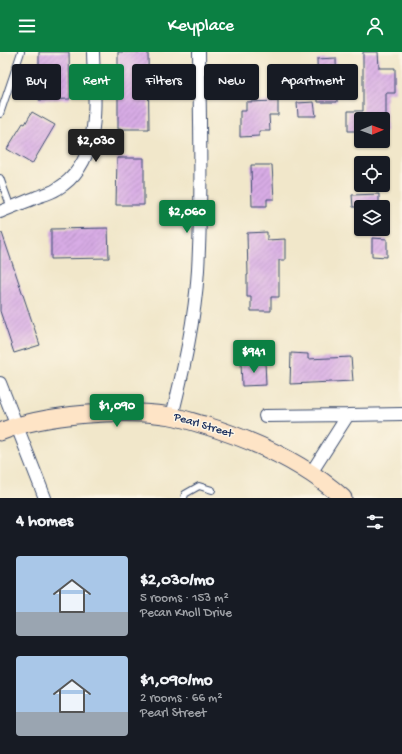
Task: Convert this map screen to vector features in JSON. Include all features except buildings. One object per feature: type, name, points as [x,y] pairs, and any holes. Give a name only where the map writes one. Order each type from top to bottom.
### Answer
[{"type":"street","points":[[0,212],[56,190],[68,181],[78,170],[91,143],[94,124],[94,52]]},
{"type":"street","points":[[172,416],[189,336],[198,271],[200,146],[199,52]]},
{"type":"street","points":[[0,384],[45,498]]},
{"type":"street","name":"Pearl Street","points":[[0,432],[16,426],[41,420],[82,415],[128,413],[172,416],[211,427],[266,449],[311,473],[343,498]]},
{"type":"street","points":[[265,416],[402,414]]},
{"type":"street","points":[[311,473],[348,415]]},
{"type":"lane","points":[[0,114],[21,52]]},
{"type":"lane","points":[[0,178],[12,208]]},
{"type":"lane","points":[[184,498],[185,494],[199,486],[212,490]]}]
